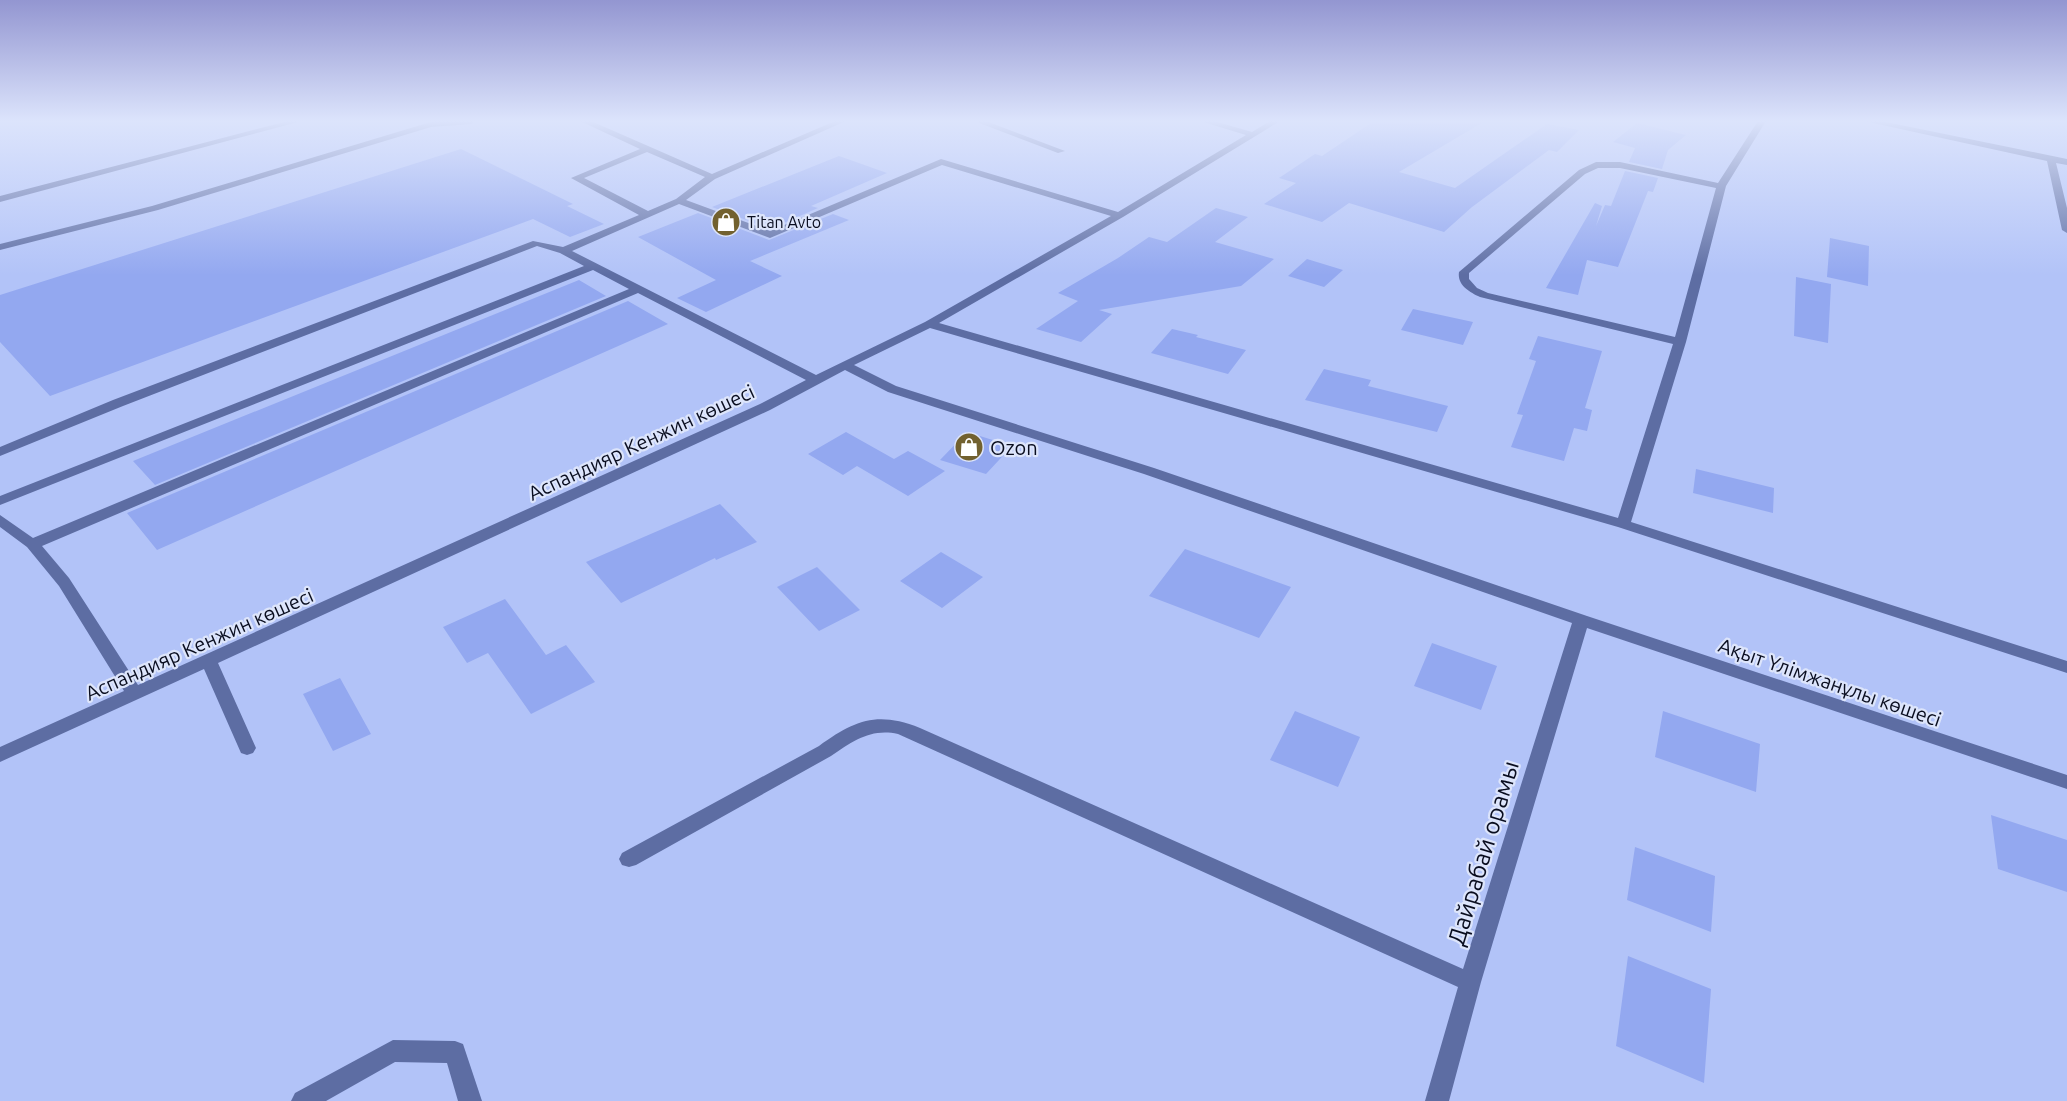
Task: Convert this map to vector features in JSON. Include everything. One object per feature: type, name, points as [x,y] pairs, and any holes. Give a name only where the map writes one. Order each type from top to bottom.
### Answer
[{"type":"street","points":[[0,199],[102,172]]},
{"type":"street","points":[[0,247],[155,208],[272,172]]},
{"type":"street","points":[[590,172],[576,178],[648,215]]},
{"type":"street","points":[[701,172],[712,177]]},
{"type":"street","points":[[564,251],[679,201],[712,177],[723,172]]},
{"type":"street","points":[[679,201],[770,235],[917,172]]},
{"type":"street","points":[[976,172],[1119,215]]},
{"type":"street","name":"Аспандияр Кенжин көшесі","points":[[0,755],[754,412],[845,364],[929,324],[1188,172]]},
{"type":"street","points":[[1582,172],[1464,272],[1463,279],[1484,295],[1680,342]]},
{"type":"street","points":[[1655,172],[1721,186]]},
{"type":"street","points":[[1623,524],[1680,342],[1721,186],[1730,172]]},
{"type":"street","points":[[2054,172],[2067,230]]},
{"type":"street","points":[[0,452],[118,403],[537,243],[564,251],[815,380]]},
{"type":"street","points":[[0,501],[593,266]]},
{"type":"street","points":[[32,544],[639,289]]},
{"type":"street","points":[[929,324],[1623,524],[2067,667]]},
{"type":"street","name":"Ақыт Үлімжанұлы көшесі","points":[[845,364],[892,389],[1149,471],[1581,620],[2067,782]]},
{"type":"street","points":[[0,520],[32,544],[64,582],[135,694]]},
{"type":"street","name":"Дайрабай орамы","points":[[1437,1101],[1470,982],[1581,620]]},
{"type":"street","points":[[209,661],[247,748]]},
{"type":"street","points":[[629,859],[825,751],[845,736],[864,727],[886,723],[910,729],[930,741],[1470,982]]},
{"type":"street","points":[[303,1101],[393,1051],[455,1052],[470,1101]]},
{"type":"building","points":[[387,172],[509,172],[573,204],[567,206],[604,224],[570,237],[533,219],[50,396],[0,342],[0,295]]},
{"type":"building","points":[[798,172],[887,173],[811,206],[818,208],[770,229],[712,207]]},
{"type":"building","points":[[1287,172],[1400,172],[1455,188],[1477,172],[1519,172],[1472,207],[1444,232],[1349,203],[1322,222],[1264,204],[1296,183],[1279,178]]},
{"type":"building","points":[[1624,172],[1658,178],[1653,192],[1648,191],[1618,267],[1587,260],[1578,295],[1546,288],[1595,203],[1602,206],[1596,226],[1605,205],[1611,206]]},
{"type":"building","points":[[1216,208],[1248,217],[1215,242],[1274,259],[1241,286],[1099,310],[1112,314],[1081,342],[1036,329],[1078,301],[1058,293],[1149,237],[1167,242]]},
{"type":"building","points":[[698,213],[769,240],[833,214],[849,220],[750,261],[782,276],[706,312],[677,298],[716,280],[638,237]]},
{"type":"building","points":[[1830,238],[1869,246],[1868,286],[1827,277]]},
{"type":"building","points":[[1307,259],[1343,270],[1324,287],[1288,276]]},
{"type":"building","points":[[1796,277],[1831,284],[1828,343],[1794,336]]},
{"type":"building","points":[[579,280],[606,296],[155,485],[133,461]]},
{"type":"building","points":[[628,301],[668,324],[157,550],[127,513]]},
{"type":"building","points":[[1413,309],[1473,322],[1463,345],[1401,330]]},
{"type":"building","points":[[1172,329],[1246,350],[1228,374],[1151,353]]},
{"type":"building","points":[[1538,336],[1602,351],[1585,408],[1592,410],[1587,431],[1574,428],[1564,461],[1511,447],[1523,415],[1517,414],[1536,361],[1529,359]]},
{"type":"building","points":[[1324,369],[1371,380],[1368,386],[1448,406],[1437,432],[1305,400]]},
{"type":"building","points":[[846,432],[894,459],[908,451],[945,471],[908,496],[857,466],[843,475],[808,454]]},
{"type":"building","points":[[967,432],[1012,446],[986,474],[940,460]]},
{"type":"building","points":[[1696,469],[1774,488],[1773,513],[1693,493]]},
{"type":"building","points":[[720,504],[757,542],[716,560],[715,558],[621,603],[586,562]]},
{"type":"building","points":[[1185,549],[1291,587],[1259,638],[1149,596]]},
{"type":"building","points":[[941,552],[983,577],[942,608],[900,581]]},
{"type":"building","points":[[817,567],[860,610],[819,631],[777,587]]},
{"type":"building","points":[[505,599],[546,655],[566,645],[595,682],[531,714],[488,653],[467,663],[443,627]]},
{"type":"building","points":[[1432,643],[1497,666],[1481,710],[1414,686]]},
{"type":"building","points":[[340,678],[371,734],[333,751],[303,694]]},
{"type":"building","points":[[1295,711],[1360,737],[1338,787],[1270,760]]},
{"type":"building","points":[[1663,711],[1760,744],[1756,792],[1655,757]]},
{"type":"building","points":[[1991,815],[2067,840],[2067,892],[1998,869]]},
{"type":"building","points":[[1635,847],[1715,876],[1711,932],[1627,900]]},
{"type":"building","points":[[1628,956],[1711,989],[1704,1083],[1616,1046]]},
{"type":"place","name":"Titan Avto","points":[[726,222]]},
{"type":"place","name":"Ozon","points":[[969,447]]}]
